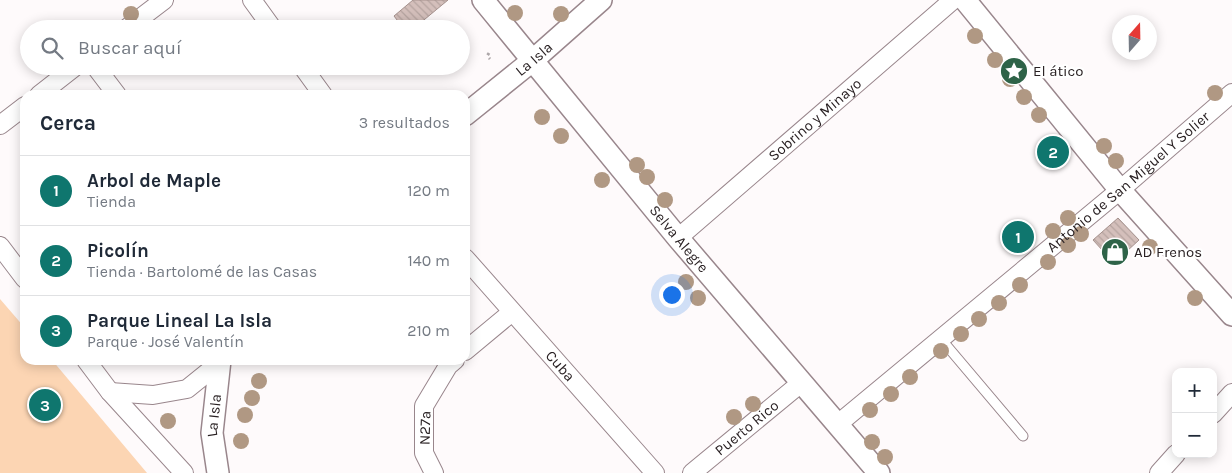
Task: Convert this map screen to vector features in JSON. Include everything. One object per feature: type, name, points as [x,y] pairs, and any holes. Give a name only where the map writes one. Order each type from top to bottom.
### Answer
[{"type":"street","points":[[138,20],[164,0]]},
{"type":"street","points":[[252,0],[267,20]]},
{"type":"street","name":"Selva Alegre","points":[[483,0],[678,238],[879,473]]},
{"type":"street","name":"La Isla","points":[[470,111],[532,61],[601,0]]},
{"type":"street","name":"Sobrino y Minayo","points":[[678,238],[953,0]]},
{"type":"street","points":[[965,0],[1120,190],[1232,315]]},
{"type":"street","points":[[45,90],[65,75]]},
{"type":"street","points":[[102,75],[114,90]]},
{"type":"street","points":[[309,75],[319,90]]},
{"type":"street","name":"Antonio de San Miguel Y Solier","points":[[838,424],[1120,190],[1232,93]]},
{"type":"street","points":[[0,125],[20,110]]},
{"type":"street","points":[[0,246],[20,272]]},
{"type":"street","name":"Cuba","points":[[470,264],[655,473]]},
{"type":"street","points":[[470,347],[512,312]]},
{"type":"street","points":[[90,365],[110,392],[184,473]]},
{"type":"street","points":[[110,392],[153,395],[187,389],[215,365]]},
{"type":"street","name":"La Isla","points":[[218,473],[212,433],[219,365]]},
{"type":"street","name":"N27a","points":[[434,473],[424,453],[424,406],[449,365]]},
{"type":"street","name":"Puerto Rico","points":[[692,473],[801,383]]},
{"type":"street","points":[[1214,413],[1232,393]]},
{"type":"street","points":[[1159,473],[1172,458]]},
{"type":"lane","points":[[941,339],[1023,436]]},
{"type":"path","points":[[490,53],[487,56],[490,59]]},
{"type":"shaded area","points":[[0,299],[20,322],[20,365],[56,365],[147,473],[0,473]]},
{"type":"building","points":[[413,0],[448,0],[424,20],[397,20],[394,16]]},
{"type":"building","name":"AD Frenos","points":[[1118,218],[1139,240],[1114,263],[1093,240]]},
{"type":"place","name":"El ático","points":[[1014,71]]},
{"type":"place","name":"Picolín","points":[[1053,152]]},
{"type":"place","name":"Arbol de Maple","points":[[1018,237]]},
{"type":"place","name":"AD Frenos","points":[[1115,252]]},
{"type":"place","name":"Parque Lineal La Isla","points":[[45,405]]}]
